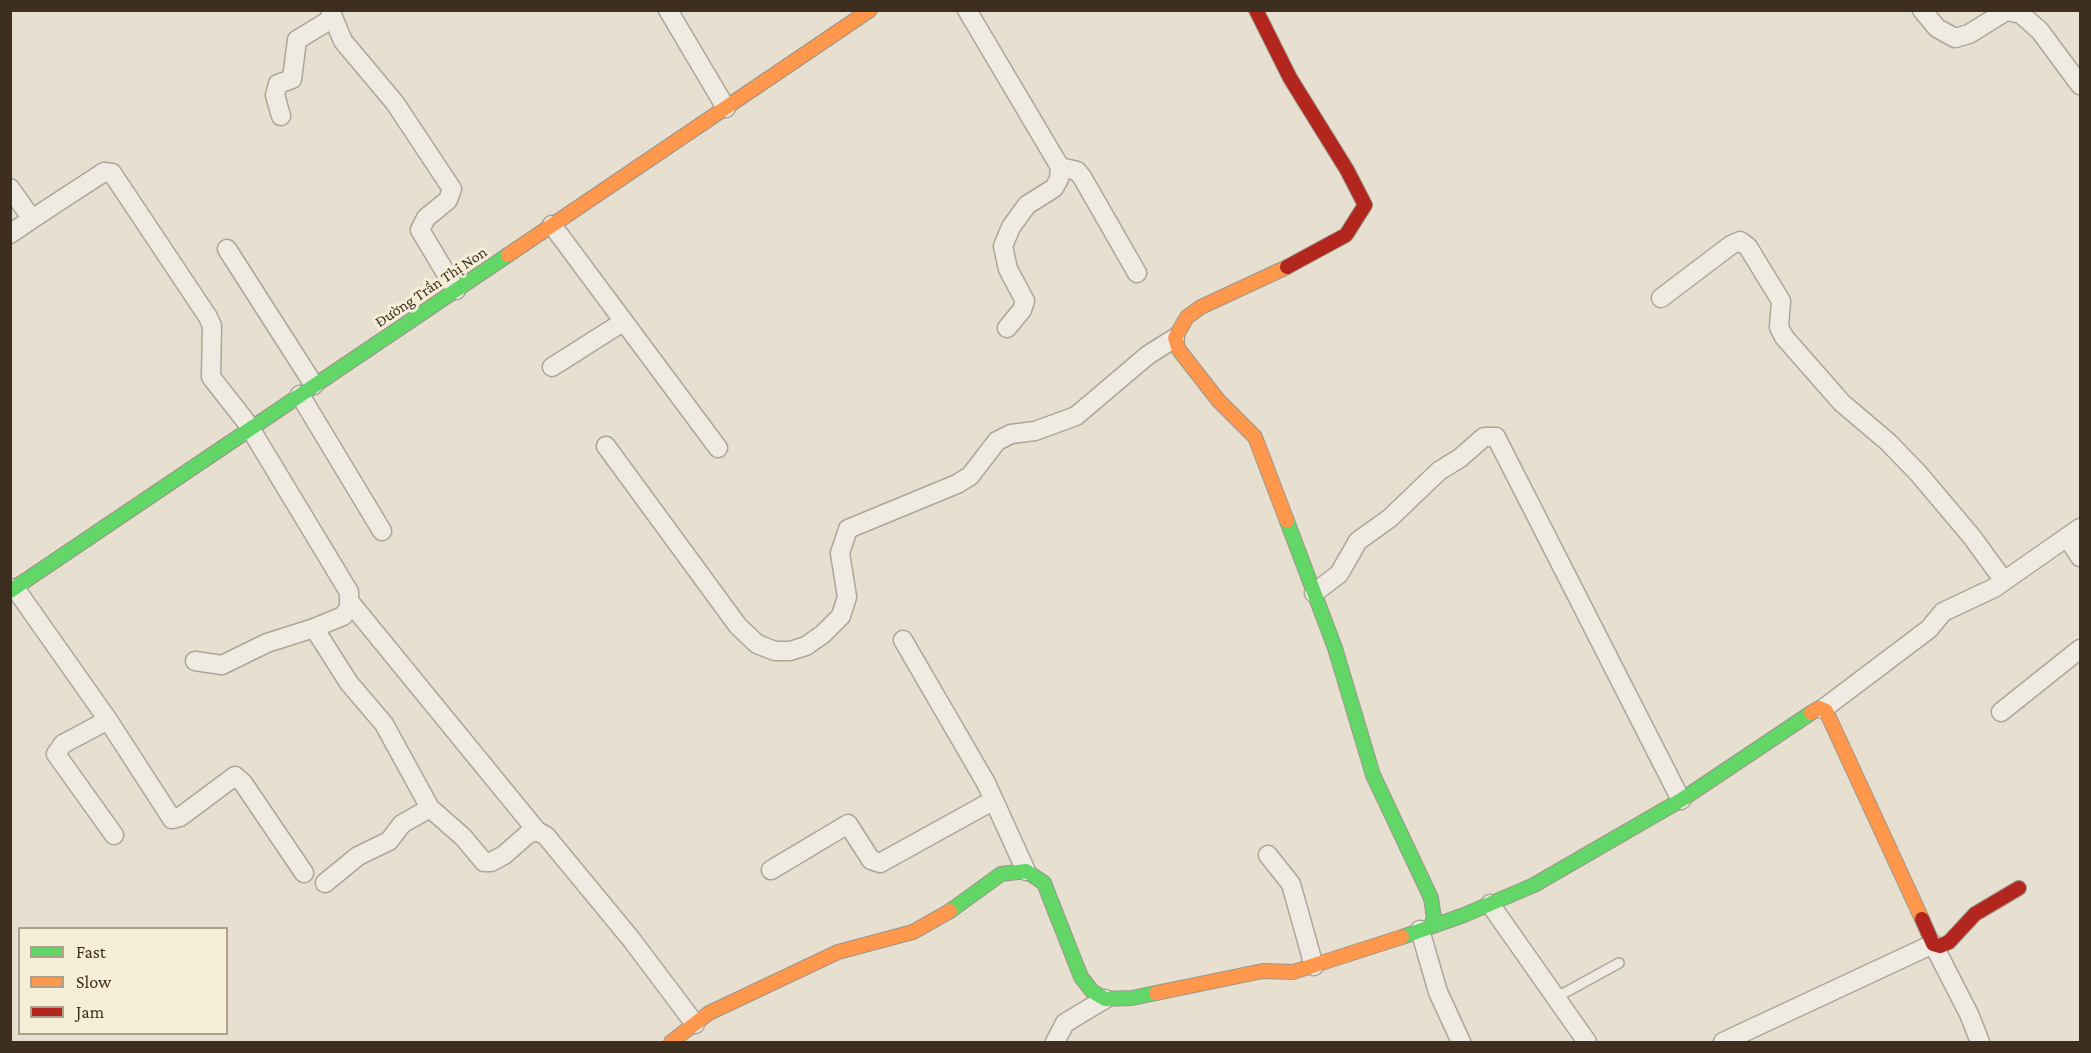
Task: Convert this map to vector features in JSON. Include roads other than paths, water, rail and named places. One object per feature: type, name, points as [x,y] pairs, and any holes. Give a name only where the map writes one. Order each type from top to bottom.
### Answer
[{"type":"street","points":[[668,10],[726,108]]},
{"type":"street","name":"Đường Trần Thị Non","points":[[13,589],[726,108],[843,18],[870,10]]},
{"type":"street","points":[[967,10],[1060,167],[1059,179],[1054,188],[1027,205],[1011,227],[1003,246],[1008,269],[1025,301],[1022,310],[1007,328]]},
{"type":"street","points":[[606,446],[738,626],[757,644],[775,651],[790,651],[806,646],[823,634],[841,616],[848,597],[840,553],[848,529],[957,484],[970,476],[997,441],[1011,434],[1035,431],[1076,416],[1148,355],[1175,338],[1188,317],[1201,307],[1280,271],[1346,235],[1365,205],[1347,170],[1290,78],[1256,10]]},
{"type":"street","points":[[1922,10],[1937,28],[1954,38],[1969,34],[2006,12],[2021,14],[2040,31],[2080,85]]},
{"type":"street","points":[[281,116],[275,95],[278,84],[292,79],[297,40],[331,14],[343,41],[395,103],[452,189],[448,200],[426,218],[420,231],[456,290]]},
{"type":"street","points":[[1060,167],[1077,171],[1082,177],[1137,273]]},
{"type":"street","points":[[10,234],[104,172],[112,173],[208,317],[212,326],[211,377],[251,428],[349,592],[349,608],[343,615],[314,628],[267,643],[222,665],[195,661]]},
{"type":"street","points":[[10,188],[32,219]]},
{"type":"street","points":[[552,225],[718,448]]},
{"type":"street","points":[[1661,298],[1731,244],[1740,241],[1748,248],[1781,301],[1779,327],[1784,337],[1842,403],[1888,442],[1918,473],[2004,581]]},
{"type":"street","points":[[226,249],[307,390],[382,531]]},
{"type":"street","points":[[552,367],[624,322]]},
{"type":"street","points":[[1175,338],[1179,350],[1218,400],[1255,437],[1350,696],[1373,775],[1431,898],[1434,918],[1425,929]]},
{"type":"street","points":[[1314,593],[1339,574],[1358,541],[1390,518],[1439,471],[1460,458],[1484,437],[1496,437],[1681,800]]},
{"type":"street","points":[[1055,1042],[1065,1023],[1106,999],[1132,998],[1243,974],[1293,972],[1425,929],[1490,904],[1553,874],[1681,800],[1820,708],[1823,709],[1929,628],[1943,612],[2004,581],[2074,533],[2080,557]]},
{"type":"street","points":[[13,589],[108,720],[173,820],[235,776],[243,783],[304,873]]},
{"type":"street","points":[[350,601],[537,831],[546,836],[632,939],[695,1024]]},
{"type":"street","points":[[314,628],[349,682],[384,724],[430,808],[463,837],[484,862],[491,862],[504,855],[528,834],[537,831]]},
{"type":"street","points":[[903,640],[994,800],[1026,871],[1044,883],[1081,977],[1092,991],[1106,999]]},
{"type":"street","points":[[2001,712],[2080,649]]},
{"type":"street","points":[[1823,709],[1933,944],[1970,1014],[1980,1042]]},
{"type":"street","points":[[108,720],[63,744],[56,754],[114,835]]},
{"type":"street","points":[[771,870],[848,824],[871,860],[880,863],[994,800]]},
{"type":"street","points":[[325,883],[358,856],[388,842],[402,824],[430,808]]},
{"type":"street","points":[[1268,855],[1291,884],[1314,966]]},
{"type":"street","points":[[671,1042],[709,1012],[838,952],[913,932],[943,917],[1001,874],[1026,871]]},
{"type":"street","points":[[1723,1042],[1933,944],[1940,946],[1949,942],[1975,914],[2019,888]]},
{"type":"street","points":[[1490,904],[1587,1042]]},
{"type":"street","points":[[1425,929],[1438,992],[1461,1042]]},
{"type":"lane","points":[[1557,997],[1619,963]]}]
